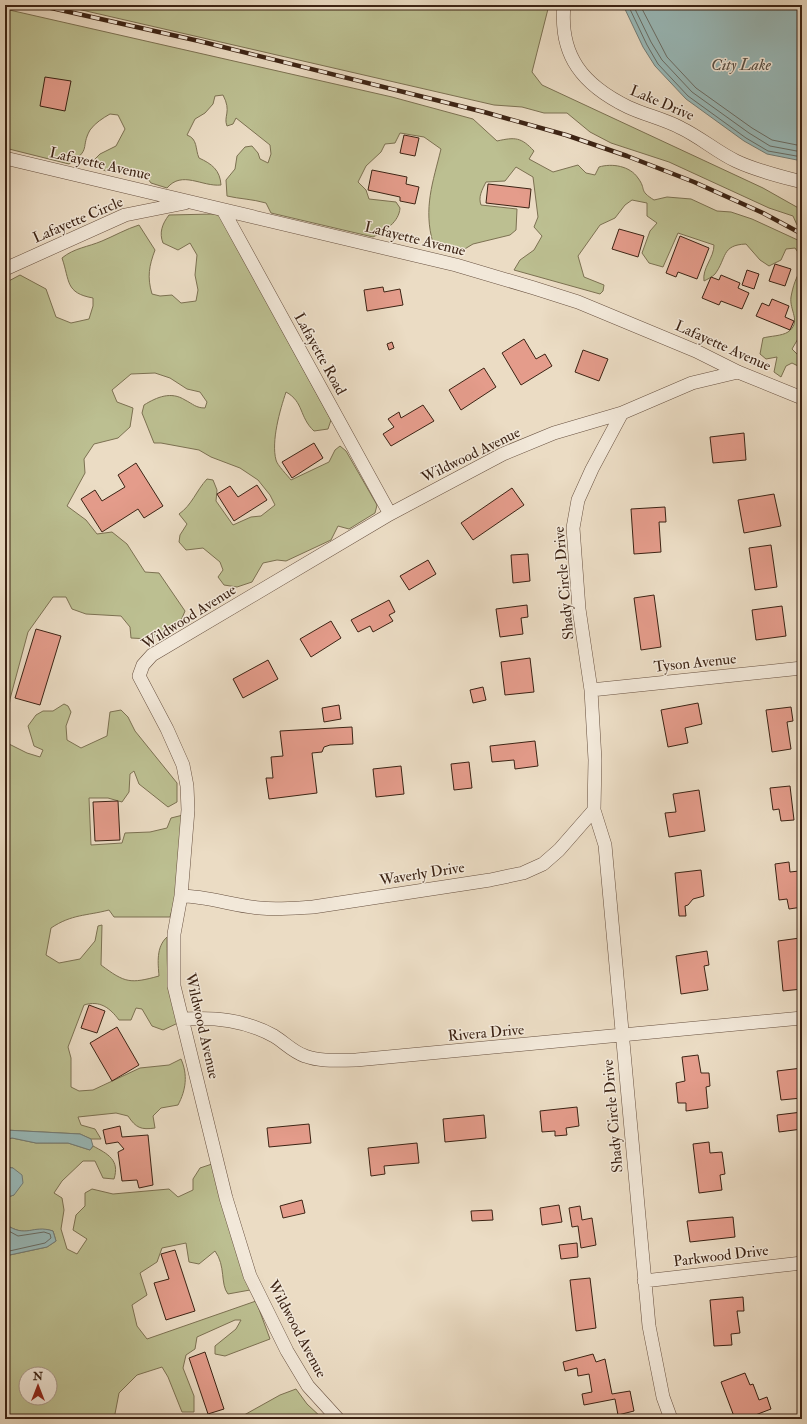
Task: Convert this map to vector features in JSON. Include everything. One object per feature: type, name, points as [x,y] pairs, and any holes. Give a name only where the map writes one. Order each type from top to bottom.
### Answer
[{"type":"street","name":"Lake Drive","points":[[564,5],[563,22],[565,42],[572,62],[585,77],[602,92],[628,108],[664,119],[694,134],[734,160],[761,171],[802,182]]},
{"type":"street","name":"Lafayette Avenue","points":[[5,158],[456,265],[534,288],[578,302],[696,351],[738,372],[802,398]]},
{"type":"street","name":"Lafayette Circle","points":[[5,269],[125,215],[188,202]]},
{"type":"street","name":"Lafayette Road","points":[[223,210],[390,514]]},
{"type":"street","name":"Wildwood Avenue","points":[[338,1419],[308,1386],[287,1351],[250,1276],[226,1198],[174,986],[174,934],[181,896],[188,810],[187,786],[183,765],[167,729],[139,676],[143,665],[152,655],[390,514],[503,454],[554,434],[622,414],[692,383],[738,372]]},
{"type":"street","name":"Shady Circle Drive","points":[[622,414],[592,469],[578,500],[574,515],[573,528],[579,609],[591,690],[595,760],[594,810],[605,845],[644,1282],[649,1326],[656,1363],[663,1397],[671,1419]]},
{"type":"street","name":"Tyson Avenue","points":[[591,690],[802,668]]},
{"type":"street","name":"Waverly Drive","points":[[181,896],[205,897],[260,908],[313,907],[490,880],[523,873],[543,864],[559,850],[594,810]]},
{"type":"street","name":"Rivera Drive","points":[[183,1019],[222,1018],[237,1021],[274,1036],[304,1056],[321,1060],[356,1060],[802,1018]]},
{"type":"street","name":"Parkwood Drive","points":[[644,1282],[802,1263]]},
{"type":"green space","points":[[60,5],[549,5],[532,72],[542,85],[763,188],[802,210],[802,228],[797,225],[793,216],[769,208],[669,162],[611,143],[590,132],[567,113],[544,113],[522,107],[494,105]]},
{"type":"green space","points":[[5,9],[392,97],[473,119],[497,141],[517,139],[525,143],[534,151],[529,159],[553,172],[578,165],[586,173],[595,175],[599,167],[609,165],[626,168],[635,174],[641,182],[644,192],[654,200],[667,197],[691,199],[717,211],[731,212],[752,219],[802,242],[802,258],[795,248],[786,249],[781,260],[769,266],[760,260],[746,244],[738,245],[728,250],[715,274],[704,281],[705,272],[714,245],[678,233],[663,267],[649,263],[642,253],[650,231],[657,223],[647,216],[647,203],[632,200],[625,205],[615,218],[600,225],[578,256],[584,277],[604,285],[603,291],[600,294],[514,270],[520,260],[534,250],[542,236],[534,227],[538,217],[533,177],[516,167],[505,181],[486,182],[480,199],[481,205],[517,209],[516,230],[510,235],[473,244],[463,250],[449,251],[433,243],[429,218],[430,195],[441,149],[424,137],[400,133],[395,143],[385,144],[381,152],[366,166],[358,182],[366,190],[369,199],[396,202],[400,208],[397,218],[391,226],[382,232],[373,237],[271,213],[266,203],[227,196],[226,180],[235,169],[237,156],[245,147],[252,146],[258,153],[260,159],[268,163],[271,154],[270,145],[236,118],[233,124],[227,126],[227,106],[223,95],[215,96],[213,104],[205,113],[195,119],[187,135],[195,142],[199,158],[211,165],[217,171],[221,185],[207,184],[192,180],[179,180],[167,188],[151,183],[145,175],[133,169],[106,171],[95,166],[94,160],[100,154],[116,146],[125,129],[118,115],[110,114],[94,125],[87,136],[81,155],[69,164],[5,148]]},
{"type":"green space","points":[[169,215],[219,215],[331,420],[328,429],[314,431],[309,426],[296,400],[286,392],[275,435],[275,452],[277,462],[291,480],[329,462],[335,450],[340,446],[346,451],[377,505],[375,513],[349,529],[338,526],[331,540],[286,561],[277,560],[263,563],[252,582],[237,587],[224,585],[218,577],[223,570],[220,562],[203,548],[186,550],[179,542],[180,535],[187,524],[179,514],[191,502],[207,479],[213,480],[217,490],[216,501],[233,525],[251,517],[261,516],[275,505],[270,495],[258,480],[240,468],[211,457],[199,450],[154,443],[142,413],[144,405],[164,396],[180,397],[195,406],[202,408],[205,408],[207,402],[200,392],[187,389],[170,378],[155,373],[131,374],[112,390],[117,402],[133,408],[130,427],[118,438],[94,444],[84,459],[85,473],[67,506],[86,520],[97,534],[112,532],[127,544],[145,572],[159,573],[185,611],[180,623],[150,639],[131,638],[130,627],[121,616],[86,614],[72,609],[66,597],[53,597],[28,632],[10,699],[5,742],[5,283],[20,275],[46,289],[56,317],[71,323],[89,319],[93,306],[93,298],[77,293],[73,289],[70,285],[62,258],[76,250],[102,241],[139,225],[155,250],[149,272],[152,294],[160,296],[172,295],[181,303],[196,301],[198,290],[195,275],[197,255],[190,243],[178,250],[163,243],[161,236],[162,229]]},
{"type":"green space","points":[[802,268],[802,332],[792,349],[797,354],[802,355],[802,368],[792,363],[786,366],[781,377],[774,372],[777,357],[766,359],[760,354],[763,338],[783,334],[792,328],[795,320],[791,297],[795,282]]},
{"type":"green space","points":[[64,704],[68,706],[71,712],[66,726],[67,740],[81,748],[107,736],[110,712],[121,710],[128,717],[135,731],[177,783],[177,802],[168,807],[139,784],[134,771],[130,774],[129,792],[122,802],[108,798],[89,798],[91,845],[122,843],[125,833],[150,832],[167,828],[171,818],[183,815],[177,893],[170,917],[114,917],[109,910],[79,916],[59,923],[51,928],[46,955],[59,963],[80,959],[95,941],[98,926],[102,925],[101,965],[122,978],[134,981],[141,980],[159,976],[159,950],[163,941],[167,937],[168,980],[174,1012],[178,1023],[163,1030],[152,1026],[142,1009],[136,1008],[131,1020],[119,1020],[112,1012],[100,1004],[84,1005],[68,1047],[71,1058],[71,1087],[79,1091],[93,1090],[140,1068],[169,1065],[181,1059],[185,1071],[183,1094],[178,1105],[161,1108],[153,1116],[155,1128],[146,1129],[136,1126],[128,1116],[116,1113],[78,1117],[81,1125],[95,1129],[101,1139],[91,1139],[80,1134],[5,1130],[5,742],[27,753],[40,757],[43,750],[34,746],[28,726],[36,715],[43,711],[53,711]]},
{"type":"green space","points":[[12,1138],[36,1143],[68,1143],[90,1150],[93,1146],[111,1158],[115,1167],[114,1179],[103,1178],[95,1161],[83,1161],[62,1181],[54,1193],[62,1198],[64,1210],[61,1229],[67,1249],[77,1254],[87,1239],[73,1230],[76,1215],[85,1206],[85,1193],[92,1189],[113,1194],[169,1189],[178,1197],[193,1190],[193,1179],[200,1168],[212,1164],[250,1290],[228,1294],[224,1285],[221,1263],[215,1251],[199,1264],[189,1262],[186,1243],[162,1248],[157,1262],[140,1273],[147,1295],[132,1305],[137,1326],[147,1339],[256,1301],[270,1339],[225,1356],[215,1354],[215,1346],[236,1329],[241,1320],[235,1320],[197,1337],[195,1349],[186,1355],[183,1368],[194,1396],[194,1412],[182,1412],[168,1377],[162,1367],[137,1375],[119,1393],[114,1419],[5,1419],[5,1256],[47,1247],[56,1241],[53,1231],[40,1229],[19,1231],[5,1224],[5,1198],[14,1195],[13,1168],[5,1167],[5,1140]]},
{"type":"green space","points":[[296,1389],[307,1404],[323,1419],[237,1419],[280,1395]]},
{"type":"water","name":"City Lake","points":[[623,5],[802,5],[802,161],[767,154],[744,141],[686,99],[655,66],[643,47]]},
{"type":"water","points":[[5,1130],[80,1134],[91,1139],[93,1146],[90,1150],[68,1143],[36,1143],[12,1138],[5,1140]]},
{"type":"water","points":[[5,1167],[13,1168],[22,1175],[23,1183],[14,1195],[5,1198]]},
{"type":"water","points":[[5,1224],[24,1231],[46,1229],[53,1231],[56,1241],[47,1247],[5,1256]]},
{"type":"building","points":[[45,77],[71,81],[65,111],[40,106]]},
{"type":"building","points":[[404,135],[419,138],[415,156],[400,153]]},
{"type":"building","points":[[372,170],[407,177],[406,184],[419,187],[415,204],[400,201],[400,197],[368,190]]},
{"type":"building","points":[[488,184],[531,189],[529,208],[486,203]]},
{"type":"building","points":[[619,229],[644,236],[638,257],[612,249]]},
{"type":"building","points":[[680,236],[709,248],[697,279],[678,272],[676,277],[666,273]]},
{"type":"building","points":[[775,264],[791,269],[785,286],[769,281]]},
{"type":"building","points":[[747,270],[759,274],[754,289],[742,285]]},
{"type":"building","points":[[721,275],[740,283],[738,288],[749,293],[742,309],[721,301],[719,305],[702,298],[711,277],[719,280]]},
{"type":"building","points":[[383,287],[384,292],[400,289],[403,305],[367,311],[364,290]]},
{"type":"building","points":[[772,299],[789,306],[785,317],[794,321],[790,330],[756,316],[762,303],[769,306]]},
{"type":"building","points":[[524,339],[536,359],[545,354],[552,366],[521,385],[502,353]]},
{"type":"building","points":[[392,342],[394,348],[389,350],[387,344]]},
{"type":"building","points":[[583,350],[608,359],[599,381],[575,372]]},
{"type":"building","points":[[484,368],[496,387],[461,410],[449,390]]},
{"type":"building","points":[[423,405],[434,421],[391,446],[383,434],[394,427],[388,419],[399,412],[401,418]]},
{"type":"building","points":[[744,433],[746,460],[713,463],[710,437]]},
{"type":"building","points":[[314,443],[323,458],[292,478],[282,462]]},
{"type":"building","points":[[136,463],[163,506],[144,518],[138,509],[102,532],[81,499],[95,490],[102,501],[125,487],[118,475]]},
{"type":"building","points":[[257,485],[267,500],[234,521],[217,494],[230,486],[238,497]]},
{"type":"building","points":[[512,488],[524,505],[473,540],[461,523]]},
{"type":"building","points":[[774,494],[781,526],[744,533],[738,500]]},
{"type":"building","points":[[665,507],[666,522],[659,522],[661,552],[634,554],[631,509]]},
{"type":"building","points":[[771,545],[777,587],[755,590],[749,548]]},
{"type":"building","points":[[528,554],[530,581],[513,583],[511,555]]},
{"type":"building","points":[[428,560],[436,574],[409,590],[400,576]]},
{"type":"building","points":[[654,595],[661,647],[641,650],[634,598]]},
{"type":"building","points":[[389,600],[395,612],[389,615],[393,621],[373,632],[370,626],[358,632],[351,620]]},
{"type":"building","points":[[527,605],[528,617],[521,618],[523,634],[500,637],[496,609]]},
{"type":"building","points":[[782,606],[786,636],[756,640],[752,610]]},
{"type":"building","points":[[331,621],[341,638],[311,657],[300,639]]},
{"type":"building","points":[[36,629],[61,636],[40,705],[15,698]]},
{"type":"building","points":[[530,658],[534,692],[505,695],[501,662]]},
{"type":"building","points":[[268,660],[278,679],[243,698],[233,679]]},
{"type":"building","points":[[483,687],[486,700],[473,703],[470,690]]},
{"type":"building","points":[[698,703],[702,724],[685,728],[688,743],[668,747],[661,710]]},
{"type":"building","points":[[339,705],[341,719],[324,722],[322,708]]},
{"type":"building","points":[[791,707],[793,721],[787,722],[791,749],[772,752],[766,710]]},
{"type":"building","points":[[352,727],[353,744],[330,745],[324,747],[322,752],[312,753],[317,793],[269,799],[266,778],[273,778],[271,757],[283,756],[280,731]]},
{"type":"building","points":[[535,741],[538,766],[515,769],[514,760],[492,762],[490,746]]},
{"type":"building","points":[[469,762],[472,788],[454,790],[451,764]]},
{"type":"building","points":[[401,766],[404,794],[376,797],[373,769]]},
{"type":"building","points":[[790,786],[794,820],[781,821],[779,809],[773,810],[770,788]]},
{"type":"building","points":[[699,790],[705,831],[669,837],[665,813],[676,812],[673,794]]},
{"type":"building","points":[[118,801],[120,840],[95,841],[93,802]]},
{"type":"building","points":[[789,862],[790,872],[799,871],[802,907],[789,909],[787,899],[779,900],[775,864]]},
{"type":"building","points":[[701,870],[704,896],[693,899],[688,905],[685,906],[686,916],[679,916],[675,873]]},
{"type":"building","points":[[800,938],[802,989],[783,991],[778,941]]},
{"type":"building","points":[[707,951],[709,965],[704,966],[708,990],[681,994],[676,956]]},
{"type":"building","points":[[89,1005],[105,1011],[97,1033],[81,1028]]},
{"type":"building","points":[[117,1027],[139,1065],[112,1081],[90,1043]]},
{"type":"building","points":[[698,1055],[701,1073],[709,1073],[710,1086],[706,1087],[708,1108],[686,1111],[686,1103],[678,1103],[676,1083],[685,1081],[682,1057]]},
{"type":"building","points":[[802,1068],[802,1098],[781,1100],[777,1071]]},
{"type":"building","points":[[577,1107],[579,1126],[566,1128],[567,1135],[555,1136],[555,1131],[542,1132],[540,1111]]},
{"type":"building","points":[[802,1112],[802,1129],[779,1132],[777,1115]]},
{"type":"building","points":[[484,1115],[486,1138],[445,1142],[443,1119]]},
{"type":"building","points":[[309,1124],[311,1143],[269,1147],[267,1128]]},
{"type":"building","points":[[120,1126],[122,1137],[148,1135],[153,1185],[139,1188],[137,1180],[122,1181],[118,1152],[124,1149],[118,1142],[106,1144],[103,1130]]},
{"type":"building","points":[[709,1142],[710,1153],[722,1152],[725,1174],[720,1175],[722,1190],[699,1193],[693,1144]]},
{"type":"building","points":[[417,1143],[419,1163],[384,1166],[385,1174],[371,1176],[368,1148]]},
{"type":"building","points":[[302,1200],[305,1213],[283,1218],[280,1206]]},
{"type":"building","points":[[559,1205],[562,1222],[542,1225],[540,1208]]},
{"type":"building","points":[[580,1206],[582,1220],[592,1218],[596,1245],[581,1248],[578,1226],[572,1227],[569,1208]]},
{"type":"building","points":[[492,1210],[493,1220],[472,1221],[471,1211]]},
{"type":"building","points":[[733,1217],[735,1237],[690,1242],[687,1221]]},
{"type":"building","points":[[577,1243],[578,1257],[561,1259],[559,1245]]},
{"type":"building","points":[[175,1250],[195,1311],[166,1320],[154,1283],[169,1279],[161,1254]]},
{"type":"building","points":[[590,1278],[596,1328],[576,1331],[570,1280]]},
{"type":"building","points":[[743,1297],[744,1311],[737,1311],[740,1333],[731,1334],[732,1345],[714,1346],[710,1300]]},
{"type":"building","points":[[205,1352],[224,1409],[208,1414],[189,1358]]},
{"type":"building","points":[[593,1354],[596,1362],[605,1359],[612,1394],[630,1391],[634,1411],[618,1415],[615,1399],[584,1405],[582,1394],[592,1392],[589,1374],[578,1376],[577,1368],[565,1371],[563,1362]]},
{"type":"building","points":[[745,1373],[750,1385],[753,1384],[759,1400],[767,1397],[771,1409],[745,1419],[735,1419],[721,1382]]},
{"type":"railway","points":[[38,5],[199,41],[484,112],[566,135],[627,156],[694,182],[763,213],[802,234]]}]
